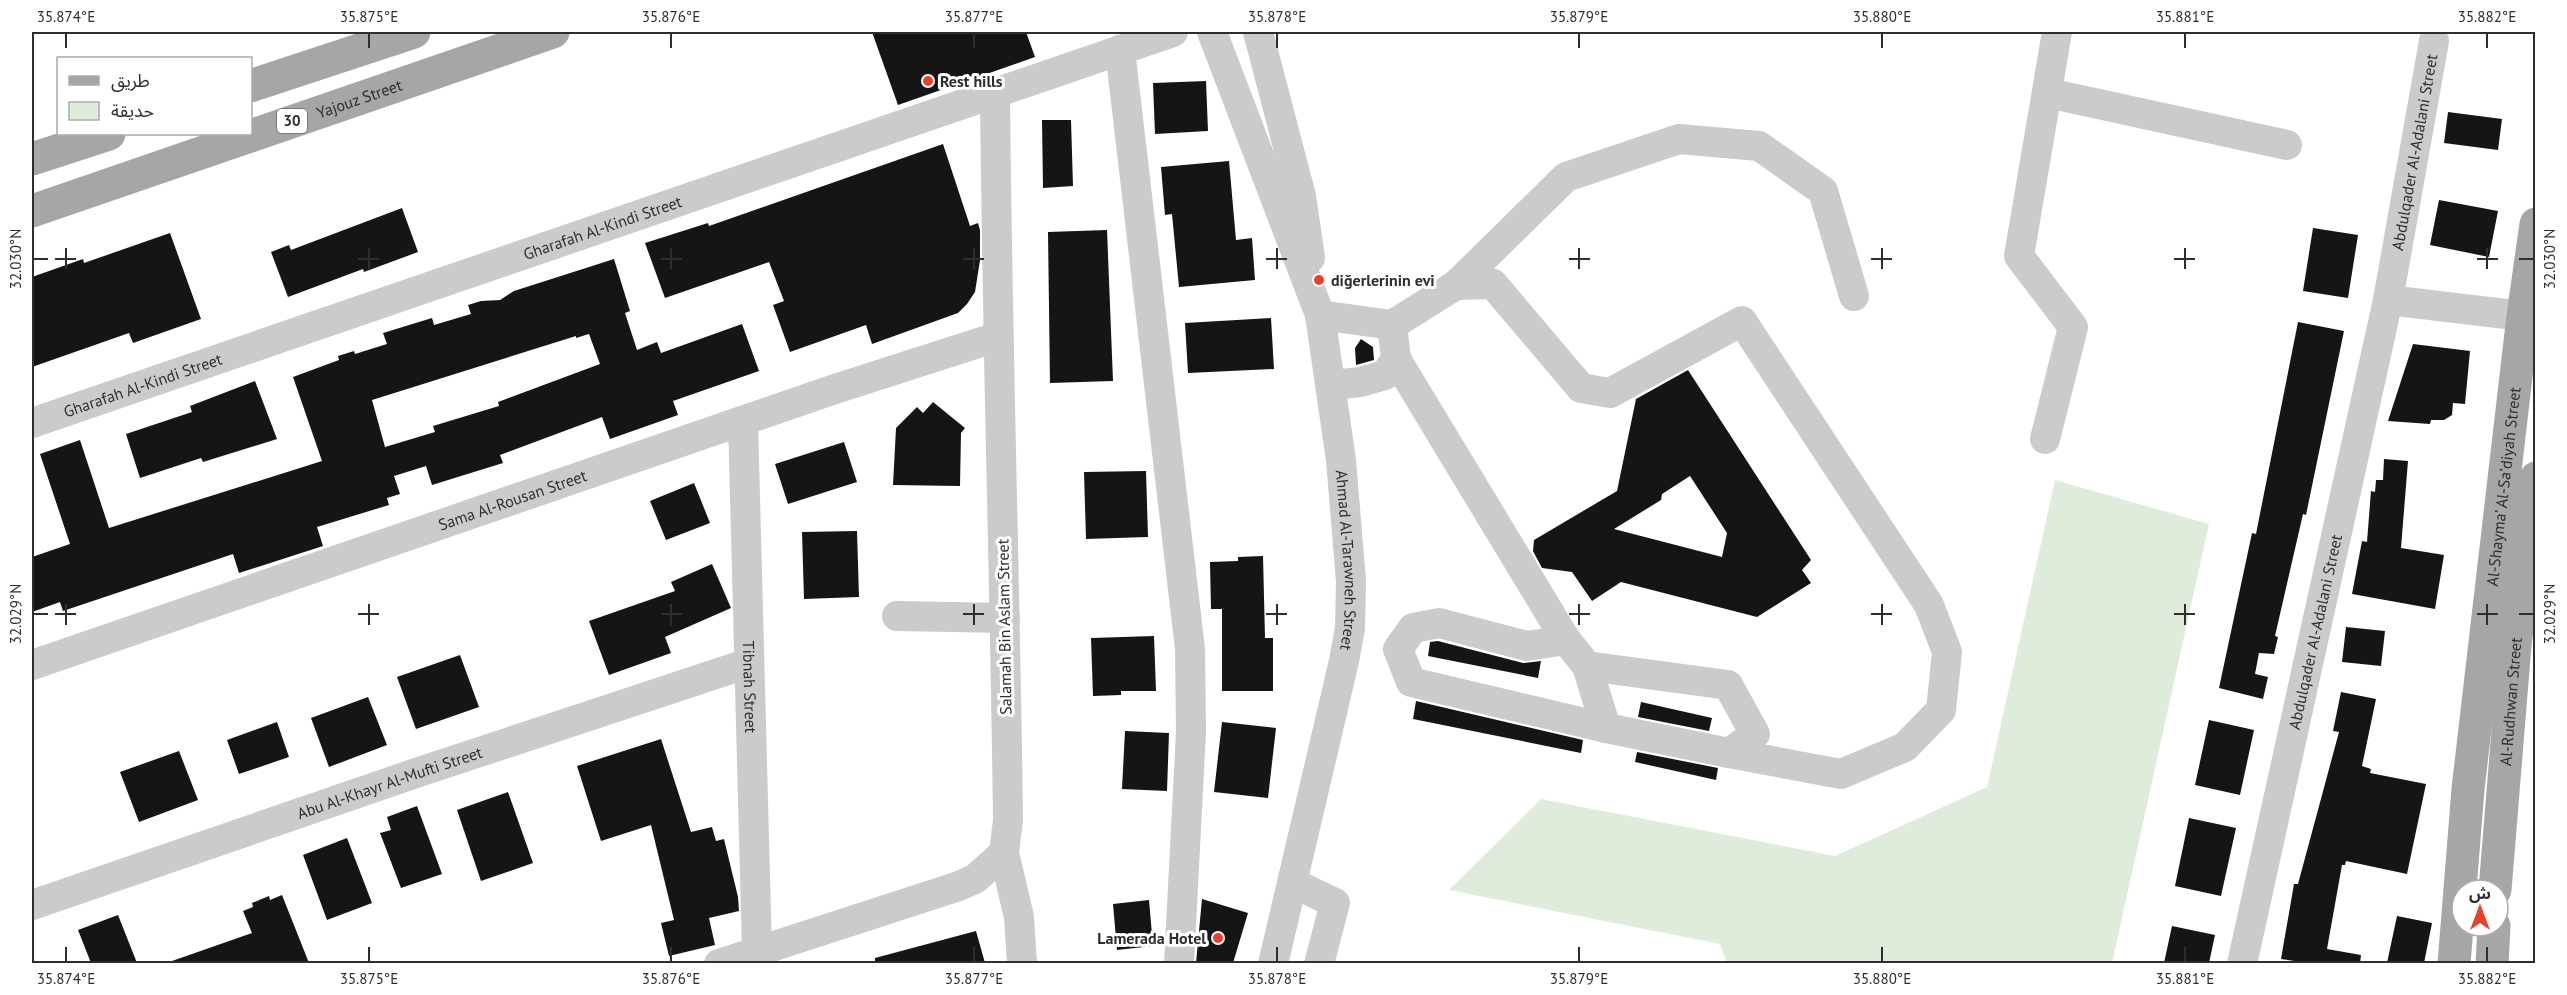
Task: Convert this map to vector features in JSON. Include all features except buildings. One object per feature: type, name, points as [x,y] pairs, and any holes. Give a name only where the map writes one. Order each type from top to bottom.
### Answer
[{"type":"main road","points":[[252,85],[348,42],[414,32]]},
{"type":"main road","name":"Yajouz Street","points":[[32,211],[553,32]]},
{"type":"main road","points":[[32,159],[106,135]]},
{"type":"main road","name":"Al-Shayma’ Al-Sa’diyah Street","points":[[2461,878],[2468,789],[2535,224]]},
{"type":"main road","name":"Al-Rudhwan Street","points":[[2497,878],[2515,645],[2535,478]]},
{"type":"main road","points":[[2468,789],[2505,792]]},
{"type":"main road","name":"Al-Shayma’ Al-Sa’diyah Street","points":[[2454,963],[2456,938]]},
{"type":"main road","points":[[2492,963],[2493,938]]},
{"type":"street","name":"Gharafah Al-Kindi Street","points":[[32,423],[1173,32]]},
{"type":"street","name":"Ahmad Al-Tarawneh Street","points":[[1212,32],[1317,306]]},
{"type":"street","name":"Ahmad Al-Tarawneh Street","points":[[1258,32],[1301,196],[1341,460],[1351,581],[1350,628],[1340,681],[1273,963]]},
{"type":"street","points":[[2045,439],[2073,327],[2019,256],[2057,32]]},
{"type":"street","name":"Abdulqader Al-Adalani Street","points":[[2242,963],[2388,300],[2434,41]]},
{"type":"street","points":[[1120,50],[1190,649],[1191,732],[1179,963]]},
{"type":"street","name":"Salamah Bin Aslam Street","points":[[995,93],[997,337],[1008,820],[1004,853]]},
{"type":"street","points":[[2048,93],[2287,144]]},
{"type":"street","points":[[1317,306],[1392,325],[1456,285],[1566,177],[1679,139],[1759,146],[1823,191],[1854,296]]},
{"type":"street","points":[[1456,285],[1493,284],[1581,388],[1610,393],[1742,321],[1929,605],[1947,652],[1941,710],[1905,747],[1841,774],[1606,728],[1411,682],[1398,649],[1413,628],[1439,623],[1527,646],[1566,640]]},
{"type":"street","points":[[2388,300],[2523,316]]},
{"type":"street","points":[[1392,325],[1391,367],[1474,489],[1566,640],[1587,666],[1606,728]]},
{"type":"street","name":"Sama Al-Rousan Street","points":[[32,665],[743,421],[997,337]]},
{"type":"street","points":[[1331,385],[1360,382],[1391,367]]},
{"type":"street","name":"Tibnah Street","points":[[743,421],[757,952]]},
{"type":"street","points":[[897,616],[1005,618]]},
{"type":"street","name":"Abu Al-Khayr Al-Mufti Street","points":[[32,905],[420,772],[749,663]]},
{"type":"street","points":[[1587,666],[1728,685],[1755,734],[1729,753]]},
{"type":"street","points":[[719,963],[959,886],[975,879],[1004,853],[1019,917],[1022,963]]},
{"type":"street","points":[[1293,883],[1335,903],[1318,963]]},
{"type":"green space","points":[[2055,480],[2209,524],[2112,963],[1727,963],[1720,944],[1449,890],[1541,799],[1835,856],[1987,787]]},
{"type":"place","name":"Rest hills","points":[[928,81]]},
{"type":"place","name":"diğerlerinin evi","points":[[1319,280]]},
{"type":"place","name":"Lamerada Hotel","points":[[1218,938]]}]
